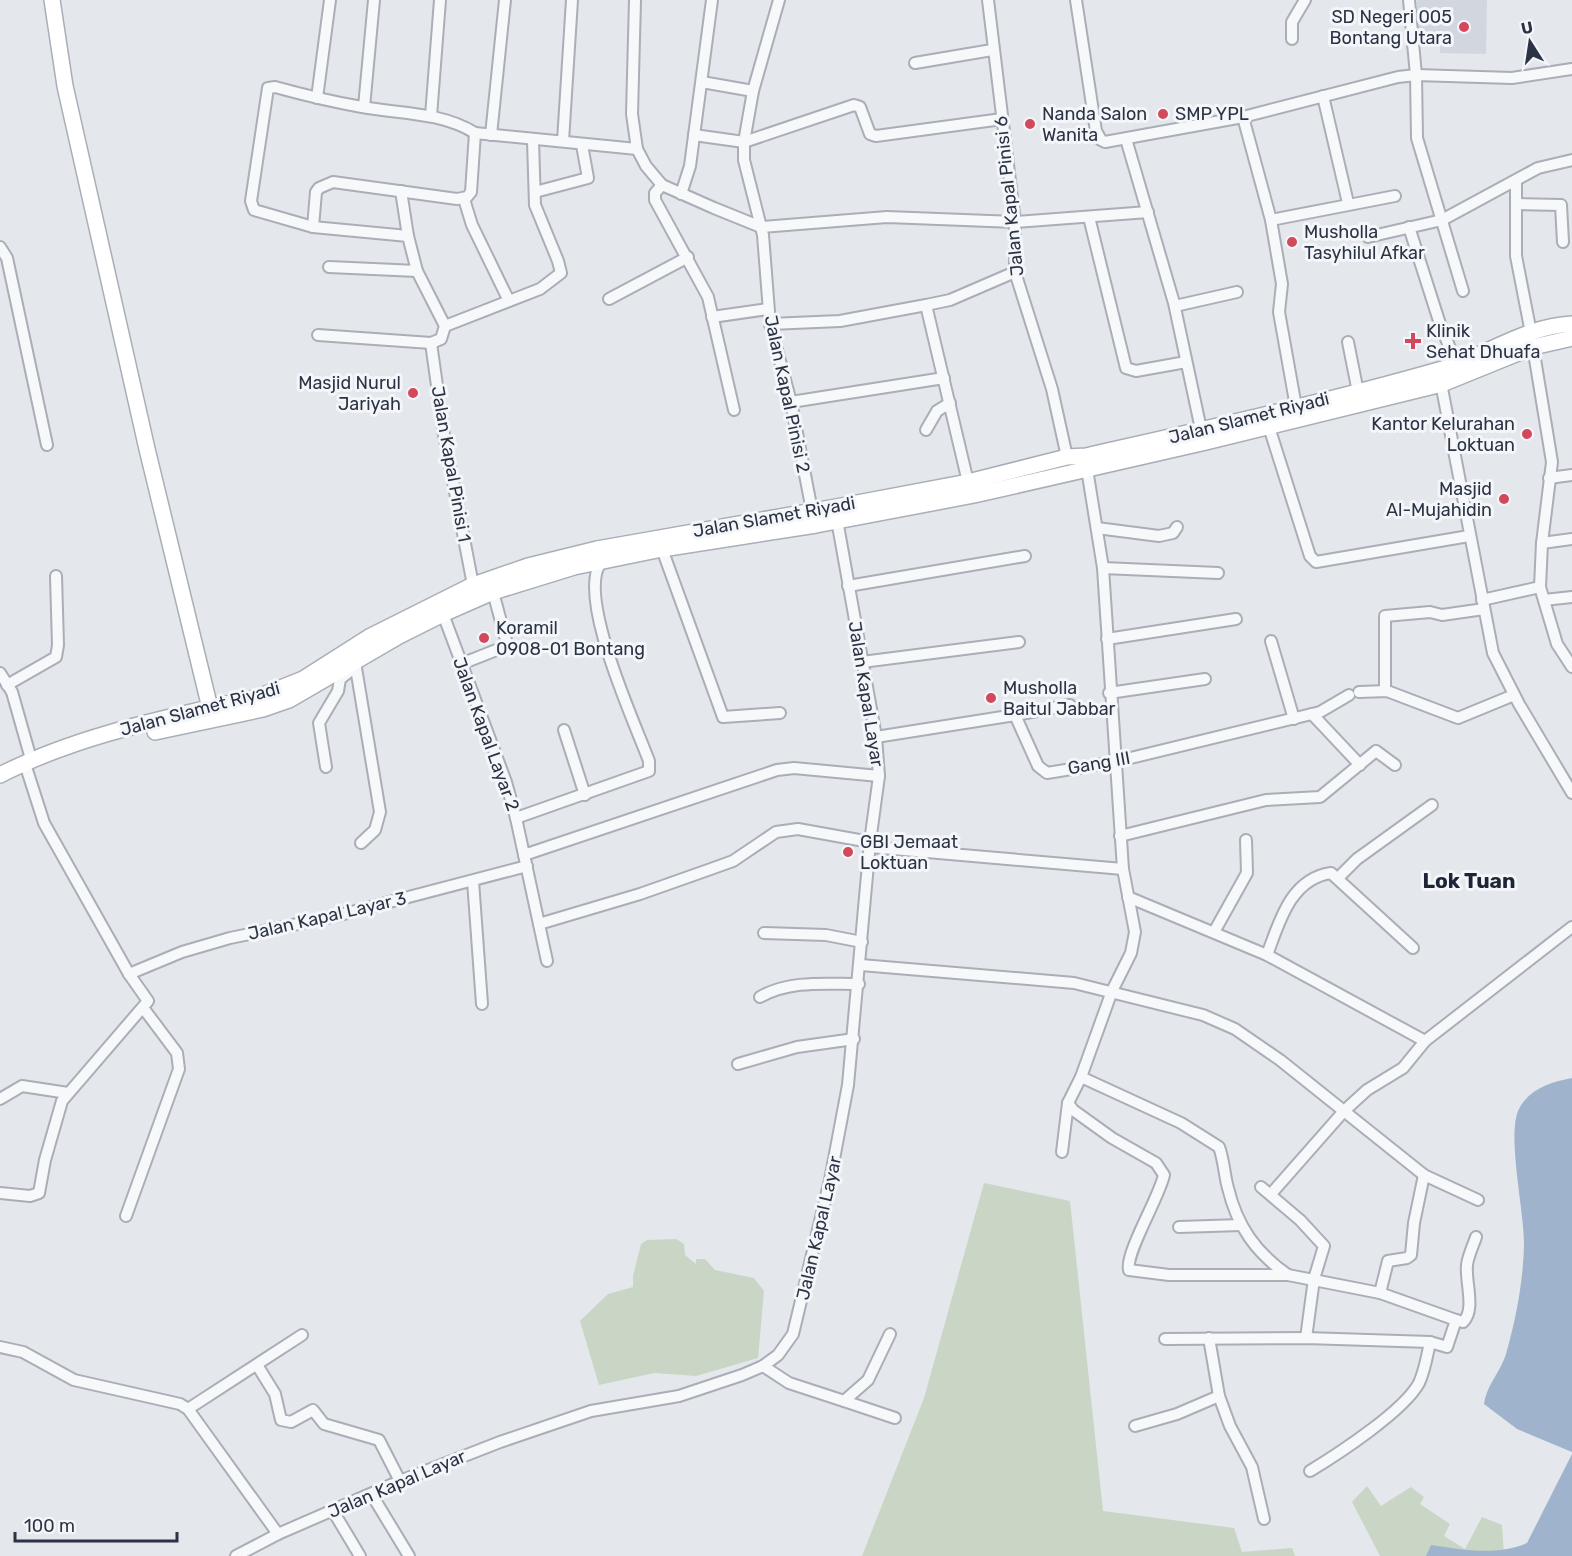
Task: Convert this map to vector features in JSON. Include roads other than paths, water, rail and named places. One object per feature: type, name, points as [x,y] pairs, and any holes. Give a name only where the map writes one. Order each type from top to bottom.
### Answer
[{"type":"street","points":[[52,0],[68,97],[147,449],[210,708]]},
{"type":"street","points":[[317,98],[330,0]]},
{"type":"street","points":[[364,107],[374,0]]},
{"type":"street","points":[[431,116],[440,0]]},
{"type":"street","points":[[491,135],[505,0]]},
{"type":"street","points":[[563,141],[572,0]]},
{"type":"street","points":[[635,0],[632,114],[637,149],[646,166],[662,185],[681,194],[761,227],[887,217],[1015,222],[1148,212]]},
{"type":"street","points":[[681,194],[690,166],[712,0]]},
{"type":"street","name":"Jalan Kapal Pinisi 2","points":[[779,0],[753,91],[744,142],[744,160],[765,249],[770,324],[791,402],[814,518]]},
{"type":"street","name":"Jalan Kapal Pinisi 6","points":[[988,0],[992,50],[1015,222],[1015,273],[1052,389],[1067,457]]},
{"type":"street","points":[[1076,0],[1098,137],[1106,142],[1243,117],[1381,80],[1416,75],[1512,78],[1572,69]]},
{"type":"street","points":[[1292,39],[1295,14],[1305,0]]},
{"type":"street","points":[[1409,0],[1416,75],[1417,138],[1463,291]]},
{"type":"street","points":[[915,63],[992,50]]},
{"type":"street","points":[[702,82],[753,91]]},
{"type":"street","points":[[408,236],[313,227],[257,213],[251,201],[268,88],[275,87],[364,107],[431,116],[459,123],[475,133],[637,149]]},
{"type":"street","points":[[1323,96],[1348,202]]},
{"type":"street","points":[[694,135],[744,142],[854,105],[860,107],[870,134],[876,136],[1002,119]]},
{"type":"street","points":[[1243,117],[1271,219],[1282,284],[1279,312],[1296,407]]},
{"type":"street","points":[[464,199],[471,192],[475,133]]},
{"type":"street","points":[[1126,139],[1175,306],[1203,436]]},
{"type":"street","points":[[445,326],[540,289],[561,273],[558,261],[537,215],[533,140]]},
{"type":"street","points":[[535,192],[588,178],[582,145]]},
{"type":"street","points":[[1368,237],[1442,220],[1544,166],[1572,160]]},
{"type":"street","points":[[1516,181],[1516,256],[1552,462],[1542,543],[1540,586],[1557,644],[1572,667]]},
{"type":"street","points":[[313,227],[316,192],[324,185],[339,182],[464,199]]},
{"type":"street","points":[[662,185],[655,193],[655,200],[705,288],[734,410]]},
{"type":"street","points":[[318,335],[431,342],[441,339],[445,326],[417,270],[408,236],[401,190]]},
{"type":"street","points":[[1271,219],[1348,202],[1395,196]]},
{"type":"street","points":[[464,199],[472,225],[509,302]]},
{"type":"street","points":[[1517,204],[1561,205],[1563,242]]},
{"type":"street","points":[[1089,217],[1126,368],[1136,371],[1186,362]]},
{"type":"street","points":[[1408,227],[1440,324],[1457,365]]},
{"type":"street","points":[[0,247],[7,258],[47,446]]},
{"type":"street","points":[[609,299],[688,256]]},
{"type":"street","points":[[329,267],[417,270]]},
{"type":"street","points":[[770,324],[840,321],[926,305],[950,300],[1015,273]]},
{"type":"street","points":[[1175,306],[1237,292]]},
{"type":"street","points":[[926,305],[968,482]]},
{"type":"street","points":[[712,317],[768,309]]},
{"type":"street","name":"Jalan Slamet Riyadi","points":[[0,785],[29,765],[79,742],[258,697],[303,679],[369,637],[473,585],[814,518],[1067,457],[1086,456],[1269,426],[1439,377],[1572,324]]},
{"type":"street","name":"Jalan Slamet Riyadi","points":[[0,775],[109,741],[263,709],[289,700],[442,614],[530,573],[608,547],[814,518],[837,520],[974,495],[1087,470],[1296,407],[1358,392],[1439,377],[1457,365],[1532,340],[1572,338]]},
{"type":"street","name":"Jalan Kapal Pinisi 1","points":[[431,342],[444,435],[473,585]]},
{"type":"street","points":[[1348,342],[1358,392]]},
{"type":"street","points":[[1439,377],[1493,653],[1514,695],[1572,793]]},
{"type":"street","points":[[791,402],[944,378]]},
{"type":"street","points":[[926,430],[937,411],[950,403]]},
{"type":"street","points":[[1269,426],[1310,556],[1316,562],[1469,536]]},
{"type":"street","points":[[1062,1152],[1068,1103],[1082,1077],[1112,991],[1135,941],[1134,921],[1123,869],[1120,836],[1109,693],[1103,568],[1087,470]]},
{"type":"street","points":[[1549,478],[1572,476]]},
{"type":"street","name":"Jalan Kapal Layar","points":[[241,1555],[278,1534],[400,1481],[591,1411],[679,1396],[763,1366],[778,1355],[793,1334],[803,1301],[841,1125],[854,1039],[870,844],[879,776],[876,736],[837,520]]},
{"type":"street","points":[[1096,528],[1159,536],[1173,533],[1177,527]]},
{"type":"street","points":[[1542,543],[1572,539]]},
{"type":"street","points":[[662,549],[723,717],[780,714]]},
{"type":"street","points":[[848,586],[1025,556]]},
{"type":"street","points":[[516,818],[649,771],[650,767],[607,652],[594,594],[595,583],[603,560]]},
{"type":"street","points":[[1103,568],[1218,573]]},
{"type":"street","points":[[7,685],[56,657],[58,645],[56,576]]},
{"type":"street","points":[[1514,695],[1455,718],[1385,690],[1384,616],[1430,612],[1442,615],[1540,586]]},
{"type":"street","points":[[461,664],[504,647],[506,640],[492,592]]},
{"type":"street","points":[[1544,600],[1572,597]]},
{"type":"street","name":"Jalan Kapal Layar 2","points":[[442,614],[506,782],[526,861],[547,961]]},
{"type":"street","points":[[1107,639],[1236,619]]},
{"type":"street","points":[[1271,641],[1294,719]]},
{"type":"street","points":[[862,662],[1019,642]]},
{"type":"street","points":[[326,767],[320,723],[338,691],[340,679],[355,664]]},
{"type":"street","points":[[355,664],[380,812],[375,830],[361,843]]},
{"type":"street","points":[[0,673],[12,692],[44,823],[129,974],[148,1001],[144,1009],[68,1093],[58,1109],[39,1193],[30,1196],[0,1193]]},
{"type":"street","points":[[1109,693],[1205,679]]},
{"type":"street","name":"Gang III","points":[[1015,715],[1042,771],[1047,773],[1114,762],[1294,719],[1335,706],[1354,693],[1385,690]]},
{"type":"street","points":[[876,736],[1070,705]]},
{"type":"street","points":[[1312,714],[1360,765]]},
{"type":"street","points":[[564,730],[585,795]]},
{"type":"street","points":[[1120,836],[1266,800],[1320,797],[1376,751],[1395,765]]},
{"type":"street","name":"Jalan Kapal Layar 3","points":[[129,974],[182,952],[230,938],[336,916],[473,881],[777,770],[794,768],[879,776]]},
{"type":"street","points":[[1338,878],[1357,859],[1432,805]]},
{"type":"street","points":[[539,924],[640,894],[733,861],[776,832],[786,829],[798,829],[870,844],[1123,869]]},
{"type":"street","points":[[1214,932],[1247,873],[1246,840]]},
{"type":"street","points":[[1267,955],[1291,896],[1327,874],[1338,878],[1413,948]]},
{"type":"street","points":[[473,881],[482,1004]]},
{"type":"street","points":[[1128,897],[1267,955],[1425,1041]]},
{"type":"street","points":[[1306,1338],[1314,1279],[1324,1246],[1266,1191],[1367,1090],[1403,1068],[1425,1041],[1572,927]]},
{"type":"street","points":[[764,933],[826,935],[862,942]]},
{"type":"street","points":[[861,965],[1063,982],[1112,991],[1203,1015],[1235,1029],[1280,1060],[1424,1174],[1478,1200]]},
{"type":"street","points":[[760,997],[773,989],[790,986],[858,984]]},
{"type":"street","points":[[126,1216],[179,1069],[177,1053],[144,1009]]},
{"type":"street","points":[[738,1064],[797,1047],[854,1039]]},
{"type":"street","points":[[1082,1077],[1181,1123],[1219,1147],[1227,1187],[1241,1225],[1266,1260],[1288,1275]]},
{"type":"street","points":[[0,1099],[22,1086],[68,1093]]},
{"type":"street","points":[[1068,1103],[1073,1110],[1112,1138],[1156,1163],[1164,1174],[1142,1231],[1130,1250],[1129,1270],[1169,1275],[1288,1275],[1314,1279],[1380,1293],[1463,1322],[1466,1319],[1469,1296],[1467,1264],[1476,1237]]},
{"type":"street","points":[[1380,1293],[1388,1261],[1407,1258],[1411,1255],[1414,1223],[1424,1174]]},
{"type":"street","points":[[1179,1227],[1241,1225]]},
{"type":"street","points":[[1165,1339],[1306,1338],[1430,1342],[1447,1347],[1456,1320]]},
{"type":"street","points":[[844,1401],[868,1380],[890,1334]]},
{"type":"street","points":[[188,1409],[302,1335]]},
{"type":"street","points":[[1209,1338],[1219,1396],[1230,1426],[1252,1467],[1264,1519]]},
{"type":"street","points":[[1310,1471],[1349,1447],[1409,1396],[1424,1369],[1430,1342]]},
{"type":"street","points":[[0,1347],[23,1352],[74,1380],[180,1404],[188,1409],[278,1534]]},
{"type":"street","points":[[257,1365],[274,1394],[282,1420],[291,1422],[313,1410],[318,1413],[324,1424],[372,1436],[383,1444],[400,1481]]},
{"type":"street","points":[[763,1366],[789,1383],[895,1418]]},
{"type":"street","points":[[1135,1426],[1177,1414],[1219,1396]]},
{"type":"street","points":[[372,1495],[409,1556]]},
{"type":"street","points":[[333,1511],[360,1556]]},
{"type":"water","points":[[1572,1078],[1572,1452],[1517,1429],[1484,1404],[1485,1397],[1506,1354],[1516,1314],[1522,1273],[1524,1232],[1514,1136],[1519,1109],[1535,1091],[1549,1084]]},
{"type":"water","points":[[1572,1454],[1572,1556],[1426,1556],[1431,1545],[1492,1551],[1527,1543]]},
{"type":"place","name":"SD Negeri 005 Bontang Utara","points":[[1464,27]]},
{"type":"place","name":"SMP YPL","points":[[1163,114]]},
{"type":"place","name":"Nanda Salon Wanita","points":[[1030,124]]},
{"type":"place","name":"Musholla Tasyhilul Afkar","points":[[1292,242]]},
{"type":"place","name":"Klinik Sehat Dhuafa","points":[[1413,341]]},
{"type":"place","name":"Masjid Nurul Jariyah","points":[[413,393]]},
{"type":"place","name":"Kantor Kelurahan Loktuan","points":[[1527,434]]},
{"type":"place","name":"Masjid Al-Mujahidin","points":[[1504,499]]},
{"type":"place","name":"Koramil 0908-01 Bontang","points":[[484,638]]},
{"type":"place","name":"Musholla Baitul Jabbar","points":[[991,698]]},
{"type":"place","name":"GBI Jemaat Loktuan","points":[[848,852]]},
{"type":"district","name":"Lok Tuan","points":[[1469,880]]}]
